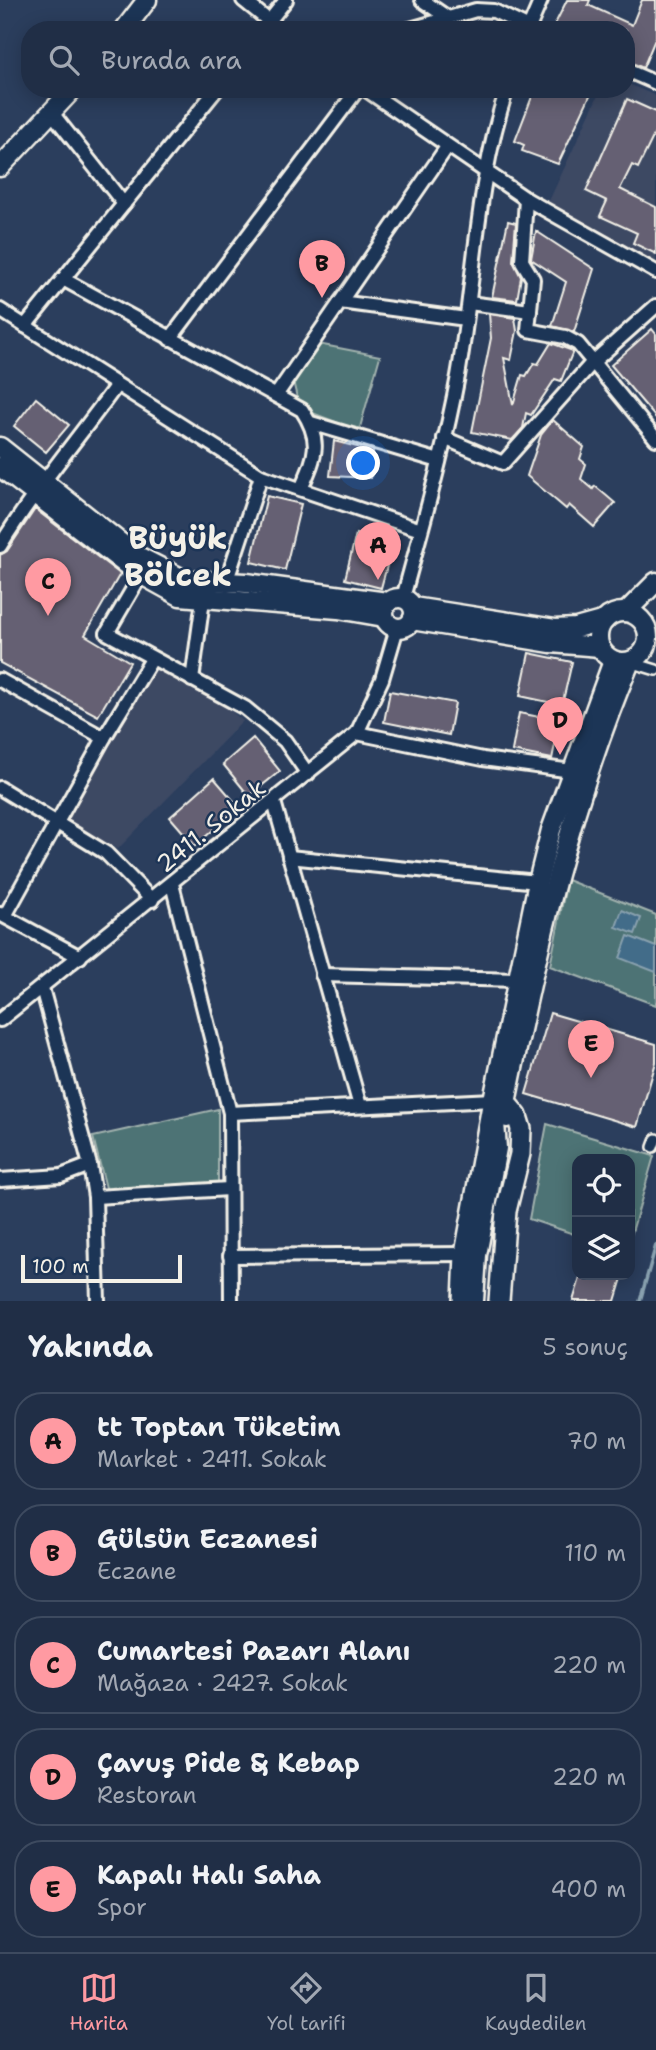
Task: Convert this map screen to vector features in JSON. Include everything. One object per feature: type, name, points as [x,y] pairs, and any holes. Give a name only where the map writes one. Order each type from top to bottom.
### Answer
[{"type":"highway","points":[[463,1301],[465,1254],[500,1101],[517,1116],[521,1129],[520,1154],[506,1211],[499,1301]]},
{"type":"main road","points":[[131,21],[147,0]]},
{"type":"main road","points":[[0,167],[65,98]]},
{"type":"main road","points":[[0,447],[38,487],[141,575],[180,596],[203,600],[246,600],[399,612],[555,629],[576,628],[626,612],[656,582]]},
{"type":"main road","points":[[0,467],[38,487],[136,555],[185,580],[226,583],[399,612],[551,643],[600,647],[622,661]]},
{"type":"main road","points":[[474,1301],[477,1255],[497,1148],[500,1101],[518,980],[551,830],[572,771],[622,661],[643,654],[647,646],[652,622],[626,612]]},
{"type":"main road","points":[[600,647],[598,635],[604,620]]},
{"type":"main road","points":[[484,1301],[487,1254],[507,1146],[500,1101],[564,845],[622,661]]},
{"type":"street","points":[[243,0],[261,21]]},
{"type":"street","points":[[269,21],[286,0]]},
{"type":"street","points":[[422,0],[448,18]]},
{"type":"street","points":[[533,21],[541,0]]},
{"type":"street","points":[[438,21],[492,5],[517,21]]},
{"type":"street","points":[[635,74],[656,83]]},
{"type":"street","points":[[25,326],[209,98]]},
{"type":"street","points":[[170,339],[351,98]]},
{"type":"street","points":[[378,98],[526,199],[656,272]]},
{"type":"street","name":"2411. Sokak","points":[[0,1020],[357,733],[382,679],[439,461],[469,303],[486,173],[505,98]]},
{"type":"street","points":[[52,113],[124,204]]},
{"type":"street","points":[[277,394],[447,147]]},
{"type":"street","points":[[526,199],[522,261],[533,279],[528,330],[565,337],[578,344],[656,439]]},
{"type":"street","points":[[63,279],[302,410],[317,443],[301,489]]},
{"type":"street","points":[[340,302],[466,319]]},
{"type":"street","points":[[469,303],[530,311]]},
{"type":"street","points":[[444,438],[503,463],[592,363],[656,306]]},
{"type":"street","points":[[0,310],[261,476],[421,530]]},
{"type":"street","points":[[0,546],[38,487],[116,386]]},
{"type":"street","points":[[310,423],[439,461]]},
{"type":"street","points":[[226,583],[261,476]]},
{"type":"street","points":[[141,575],[107,633],[245,708],[285,741],[308,774]]},
{"type":"street","points":[[192,680],[203,600]]},
{"type":"street","points":[[80,957],[2,915],[152,659]]},
{"type":"street","points":[[622,661],[656,670]]},
{"type":"street","points":[[0,680],[104,738]]},
{"type":"street","points":[[357,733],[483,759],[572,771]]},
{"type":"street","points":[[0,788],[106,853],[152,900]]},
{"type":"street","points":[[274,802],[360,1106]]},
{"type":"street","points":[[289,858],[538,882]]},
{"type":"street","points":[[172,884],[230,1113],[231,1301]]},
{"type":"street","points":[[322,975],[518,980]]},
{"type":"street","points":[[42,988],[90,1165],[96,1197],[98,1301]]},
{"type":"street","points":[[230,1113],[500,1101]]},
{"type":"street","points":[[0,1180],[61,1176],[90,1165]]},
{"type":"street","points":[[96,1197],[229,1189]]},
{"type":"street","points":[[230,1256],[465,1254]]},
{"type":"shaded area","points":[[635,87],[656,96],[656,263],[548,203],[597,98],[635,98]]},
{"type":"shaded area","points":[[156,669],[215,698],[243,721],[118,849],[66,821],[150,673]]},
{"type":"shaded area","points":[[622,910],[641,918],[635,934],[616,927]]},
{"type":"shaded area","points":[[628,936],[656,947],[656,972],[620,958]]},
{"type":"green space","points":[[318,344],[380,356],[359,431],[310,412],[298,402],[293,381]]},
{"type":"green space","points":[[567,880],[656,915],[656,1005],[550,966]]},
{"type":"green space","points":[[218,1109],[218,1184],[107,1192],[93,1137]]},
{"type":"green space","points":[[547,1124],[654,1156],[635,1222],[635,1154],[572,1154],[572,1233],[529,1219]]},
{"type":"building","points":[[567,0],[590,0],[588,5],[623,21],[556,21]]},
{"type":"building","points":[[642,0],[656,0],[656,37],[643,68],[635,64],[634,21]]},
{"type":"building","points":[[532,98],[589,98],[558,164],[522,151],[524,145],[515,141]]},
{"type":"building","points":[[627,99],[656,112],[656,131],[638,168],[632,165],[620,189],[656,207],[656,254],[633,243],[637,233],[600,216],[607,201],[586,191]]},
{"type":"building","points":[[508,221],[516,223],[513,261],[521,277],[517,300],[492,297]]},
{"type":"building","points":[[536,231],[594,269],[574,332],[552,326],[566,282],[531,259]]},
{"type":"building","points":[[489,314],[515,318],[517,331],[511,360],[504,358],[513,405],[522,375],[526,376],[534,363],[538,364],[551,343],[573,351],[561,381],[555,379],[531,415],[526,413],[523,428],[512,440],[472,432],[491,338]]},
{"type":"building","points":[[652,329],[656,334],[656,418],[611,365]]},
{"type":"building","points":[[36,398],[69,425],[46,452],[14,426]]},
{"type":"building","points":[[553,420],[584,447],[580,459],[586,464],[581,479],[593,489],[595,486],[615,503],[594,527],[569,505],[566,509],[527,476],[541,435]]},
{"type":"building","points":[[334,441],[373,451],[371,478],[330,476]]},
{"type":"building","points":[[267,496],[301,504],[285,570],[251,562]]},
{"type":"building","points":[[35,509],[120,574],[85,635],[130,662],[98,716],[0,663],[0,555],[7,551]]},
{"type":"building","points":[[356,534],[393,543],[381,588],[345,579]]},
{"type":"building","points":[[529,653],[572,662],[562,705],[520,696]]},
{"type":"building","points":[[390,691],[455,703],[449,735],[384,722]]},
{"type":"building","points":[[519,713],[560,721],[552,759],[512,751]]},
{"type":"building","points":[[253,738],[280,771],[249,796],[223,764]]},
{"type":"building","points":[[214,778],[239,807],[195,846],[170,817]]},
{"type":"building","points":[[550,1013],[656,1044],[656,1062],[637,1127],[526,1094]]},
{"type":"building","points":[[579,1280],[621,1280],[615,1301],[573,1301]]},
{"type":"waterway","points":[[640,1301],[656,1245]]},
{"type":"place","name":"Gülsün Eczanesi","points":[[322,298]]},
{"type":"place","name":"tt Toptan Tüketim","points":[[378,580]]},
{"type":"place","name":"Cumartesi Pazarı Alanı","points":[[48,616]]},
{"type":"place","name":"Çavuş Pide & Kebap","points":[[560,755]]},
{"type":"place","name":"Kapalı Halı Saha","points":[[591,1078]]},
{"type":"district","name":"Büyük Bölcek","points":[[178,556]]}]
